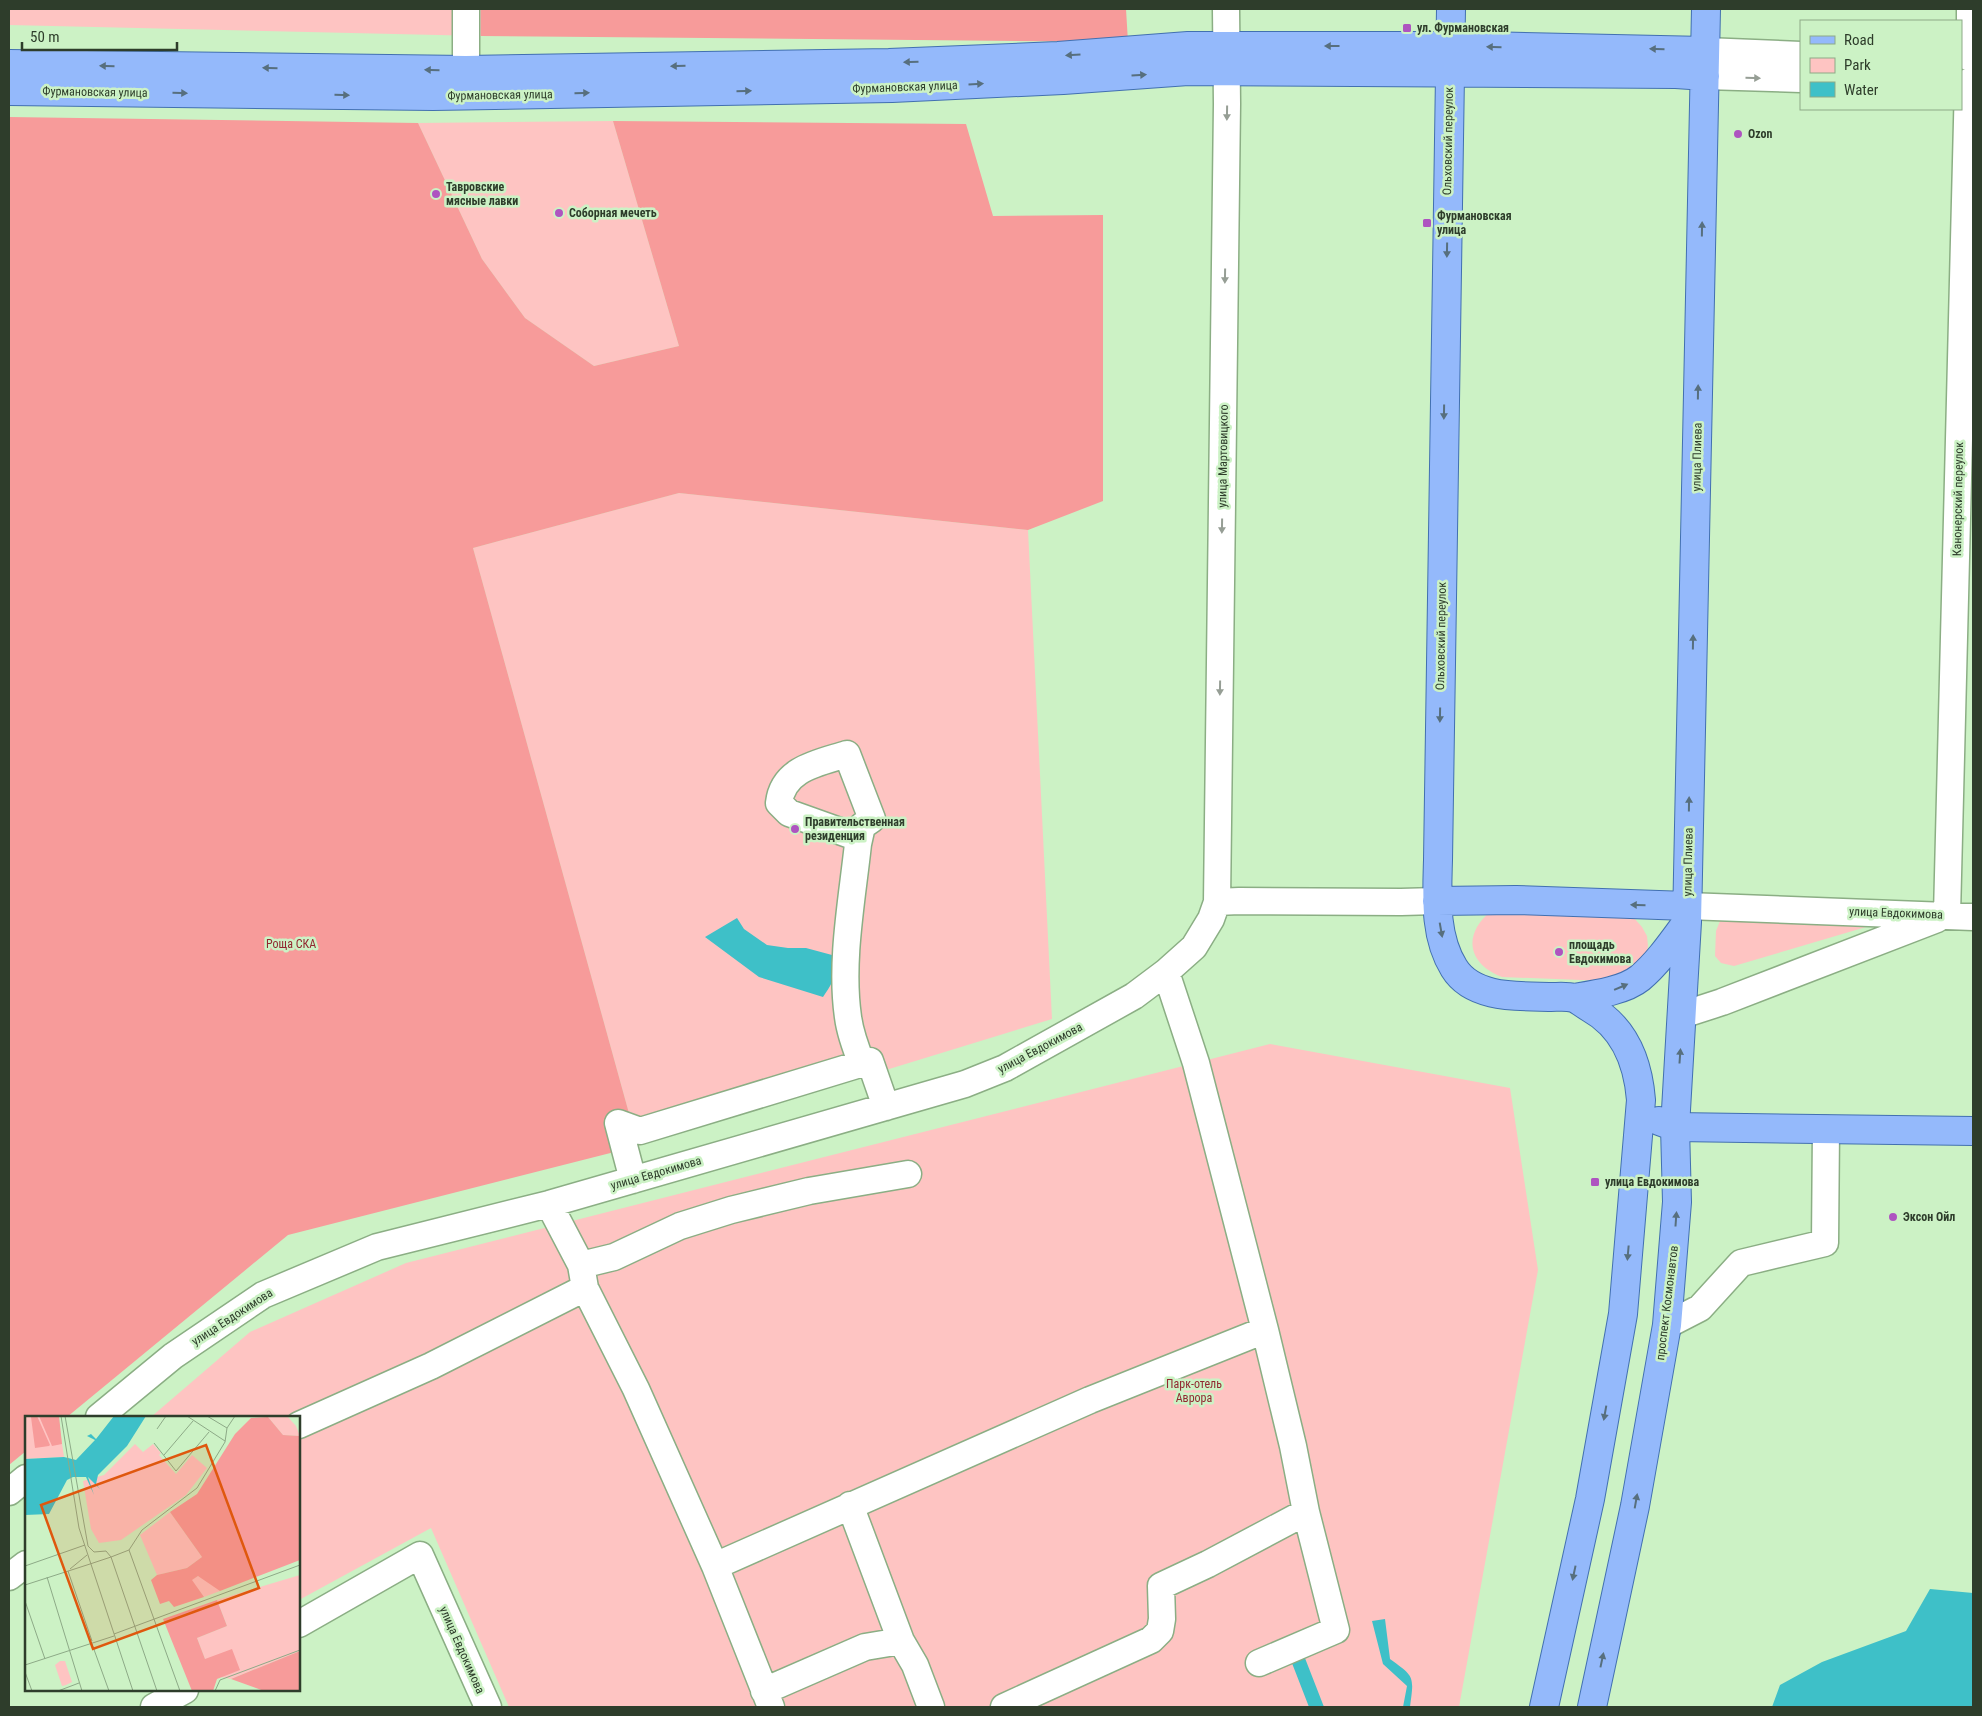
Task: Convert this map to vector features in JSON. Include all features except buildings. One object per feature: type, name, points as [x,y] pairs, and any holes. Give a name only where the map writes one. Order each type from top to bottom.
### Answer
[{"type":"main road","name":"Ольховский переулок","points":[[1451,9],[1437,901],[1440,932],[1454,968],[1467,983],[1488,992],[1574,998],[1596,1011],[1612,1024],[1625,1041],[1639,1079],[1641,1100],[1623,1314],[1590,1499],[1544,1707]]},
{"type":"main road","name":"улица Плиева","points":[[1687,914],[1706,9]]},
{"type":"main road","name":"Фурмановская улица","points":[[9,64],[466,70],[889,63],[1058,56],[1188,46],[1226,60]]},
{"type":"main road","name":"Фурмановская улица","points":[[9,91],[434,96],[892,88],[1063,80],[1188,71],[1226,60],[1705,63]]},
{"type":"main road","name":"улица Евдокимова","points":[[1437,901],[1516,900],[1687,914]]},
{"type":"main road","points":[[1574,998],[1609,992],[1639,979],[1665,952],[1687,914]]},
{"type":"main road","name":"проспект Космонавтов","points":[[1592,1707],[1635,1506],[1667,1325],[1677,1202],[1676,1126],[1687,914]]},
{"type":"main road","points":[[1641,1100],[1643,1110],[1656,1120],[1671,1126],[1973,1131]]},
{"type":"street","points":[[466,9],[466,70]]},
{"type":"street","name":"улица Мартовицкого","points":[[1217,902],[1226,9]]},
{"type":"street","name":"Канонерский переулок","points":[[1948,915],[1970,9]]},
{"type":"street","name":"Фурмановская улица","points":[[1705,63],[1800,54]]},
{"type":"street","name":"Фурмановская улица","points":[[1705,63],[1800,79]]},
{"type":"street","points":[[860,838],[846,961],[845,993],[848,1018],[862,1064]]},
{"type":"street","name":"улица Евдокимова","points":[[100,1416],[173,1356],[263,1295],[376,1247],[549,1204],[965,1084],[1005,1068],[1134,996],[1166,972],[1194,947],[1210,919],[1217,902],[1437,901]]},
{"type":"street","name":"улица Евдокимова","points":[[1687,914],[1973,916]]},
{"type":"street","points":[[1682,1015],[1722,1002],[1948,915]]},
{"type":"street","points":[[1166,972],[1196,1064],[1265,1330],[1293,1446],[1306,1512],[1336,1630],[1259,1663]]},
{"type":"street","points":[[633,1180],[618,1123],[640,1131],[870,1061],[886,1107]]},
{"type":"street","points":[[1667,1325],[1700,1308],[1741,1263],[1825,1243],[1826,1129]]},
{"type":"street","points":[[300,1425],[431,1366],[614,1257],[680,1226],[731,1210],[809,1191],[908,1174]]},
{"type":"street","points":[[549,1204],[636,1389],[714,1566],[768,1699],[865,1647],[902,1641]]},
{"type":"street","points":[[714,1566],[1090,1400],[1265,1330]]},
{"type":"street","points":[[9,1492],[25,1479]]},
{"type":"street","points":[[850,1505],[902,1641],[931,1707]]},
{"type":"street","points":[[1004,1707],[1151,1640],[1160,1631],[1162,1619],[1161,1586],[1208,1564],[1306,1512]]},
{"type":"street","name":"улица Евдокимова","points":[[300,1623],[420,1555],[488,1707]]},
{"type":"street","points":[[9,1576],[25,1565]]},
{"type":"street","points":[[154,1707],[183,1691]]},
{"type":"green space","points":[[9,9],[481,9],[481,36],[9,25]]},
{"type":"green space","points":[[481,9],[1126,9],[1128,42],[481,36]]},
{"type":"green space","name":"Роща СКА","points":[[9,117],[418,123],[482,259],[525,318],[594,366],[679,346],[613,121],[966,124],[993,216],[1103,215],[1103,501],[1028,530],[679,493],[473,548],[638,1146],[288,1235],[68,1416],[25,1416],[25,1452],[9,1465]]},
{"type":"green space","points":[[613,121],[679,346],[594,366],[525,318],[482,259],[418,123]]},
{"type":"green space","points":[[679,493],[1028,530],[1052,1019],[638,1146],[473,548]]},
{"type":"green space","points":[[1491,911],[1622,913],[1634,918],[1642,927],[1647,936],[1646,956],[1640,966],[1607,981],[1502,977],[1482,965],[1476,957],[1473,948],[1476,930]]},
{"type":"green space","points":[[1731,918],[1866,918],[1866,927],[1734,966],[1721,963],[1715,956],[1716,931],[1720,921]]},
{"type":"green space","name":"Парк-отель Аврора","points":[[1270,1044],[1510,1088],[1538,1270],[1459,1707],[509,1707],[431,1528],[300,1599],[300,1416],[152,1416],[250,1332],[406,1263]]},
{"type":"water","points":[[737,918],[744,929],[767,945],[806,948],[832,955],[835,967],[834,977],[823,997],[759,977],[705,937]]},
{"type":"water","points":[[1930,1589],[1973,1593],[1973,1707],[1772,1707],[1780,1685],[1822,1662],[1906,1631]]},
{"type":"water","points":[[1385,1619],[1390,1659],[1411,1678],[1410,1707],[1403,1707],[1407,1686],[1383,1664],[1372,1621]]},
{"type":"water","points":[[1303,1653],[1324,1707],[1309,1707],[1290,1658]]},
{"type":"place","name":"ул. Фурмановская","points":[[1407,28]]},
{"type":"place","name":"Ozon","points":[[1738,134]]},
{"type":"place","name":"Тавровские мясные лавки","points":[[436,194]]},
{"type":"place","name":"Соборная мечеть","points":[[559,213]]},
{"type":"place","name":"Фурмановская улица","points":[[1427,223]]},
{"type":"place","name":"Правительственная резиденция","points":[[795,829]]},
{"type":"place","name":"площадь Евдокимова","points":[[1559,952]]},
{"type":"place","name":"улица Евдокимова","points":[[1595,1182]]},
{"type":"place","name":"Эксон Ойл","points":[[1893,1217]]}]
